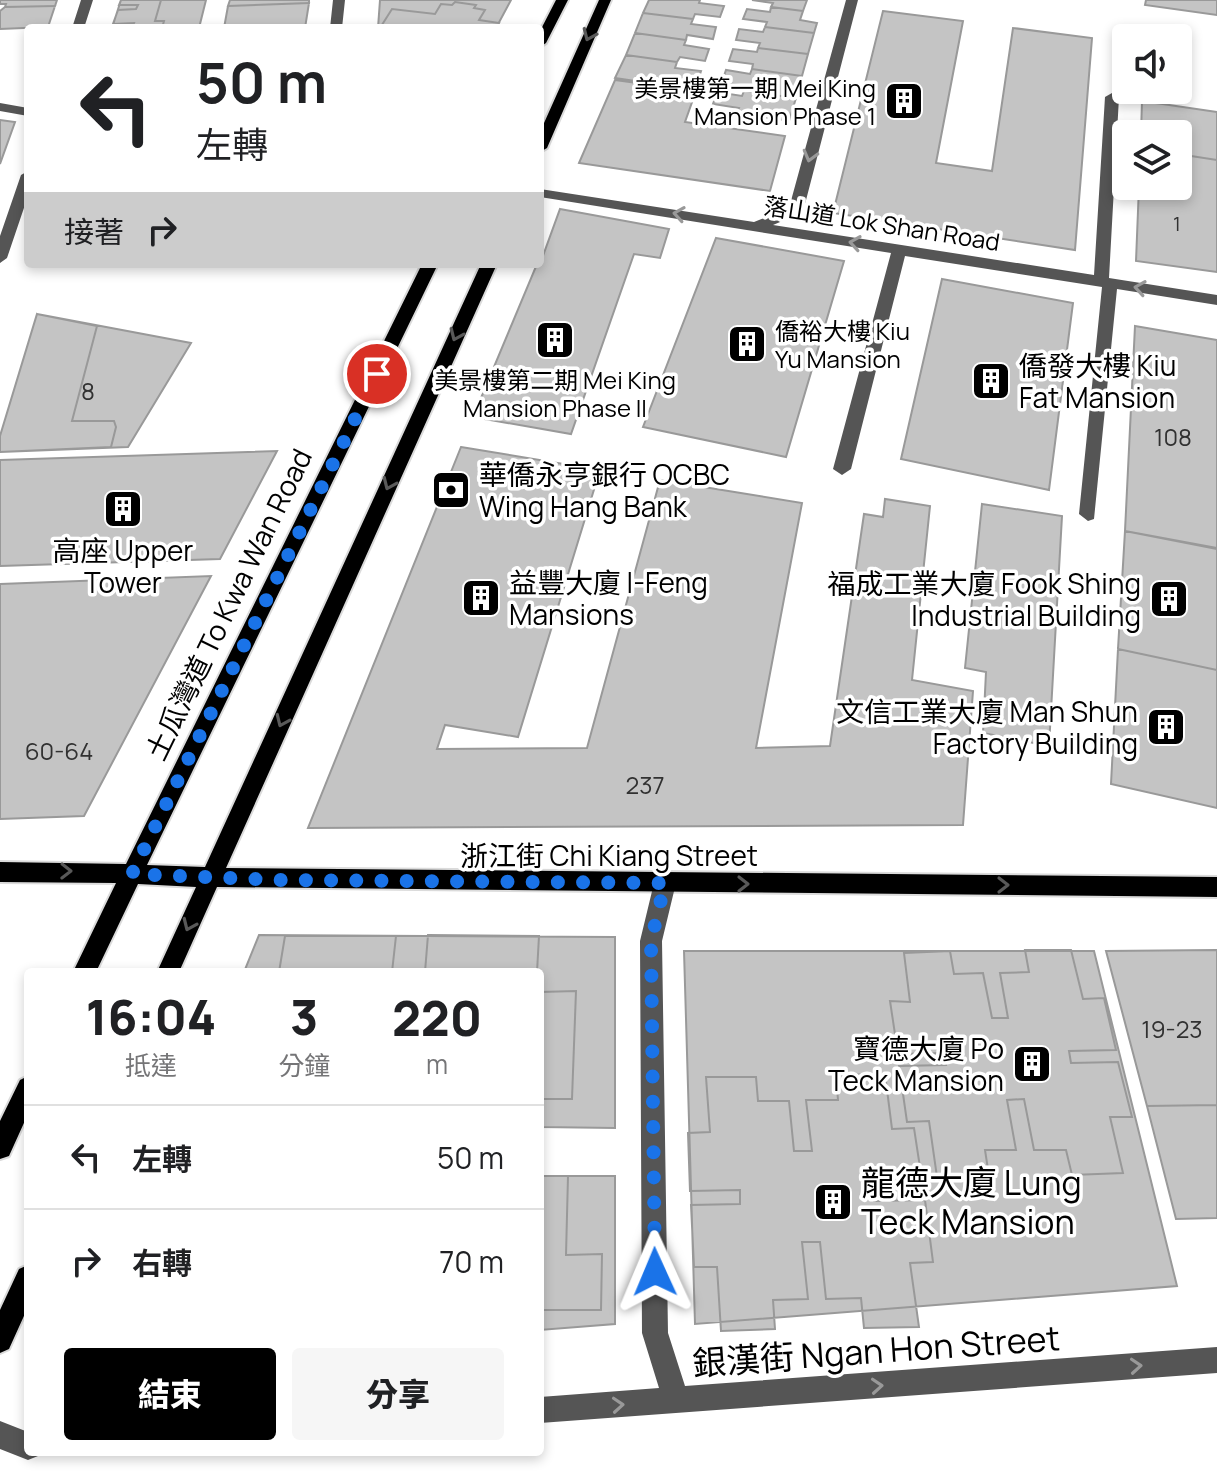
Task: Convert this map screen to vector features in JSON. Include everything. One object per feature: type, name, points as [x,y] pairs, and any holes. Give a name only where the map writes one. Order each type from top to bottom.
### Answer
[{"type":"main road","points":[[544,35],[562,0]]},
{"type":"main road","points":[[544,139],[605,0]]},
{"type":"main road","name":"土瓜灣道 To Kwa Wan Road","points":[[86,968],[428,268]]},
{"type":"main road","points":[[170,968],[487,268]]},
{"type":"main road","name":"浙江街 Chi Kiang Street","points":[[0,872],[665,883],[1217,887]]},
{"type":"main road","points":[[0,1147],[24,1096]]},
{"type":"main road","points":[[0,1340],[24,1287]]},
{"type":"street","points":[[79,24],[87,0]]},
{"type":"street","points":[[336,24],[339,0]]},
{"type":"street","points":[[756,226],[794,211],[798,204],[852,0]]},
{"type":"street","points":[[1088,514],[1105,283],[1112,97]]},
{"type":"street","points":[[0,107],[24,111]]},
{"type":"street","points":[[0,258],[24,187]]},
{"type":"street","name":"落山道 Lok Shan Road","points":[[544,194],[1217,300]]},
{"type":"street","points":[[842,469],[899,250]]},
{"type":"street","points":[[665,883],[651,941],[655,1333],[677,1401]]},
{"type":"street","name":"銀漢街 Ngan Hon Street","points":[[544,1410],[1217,1360]]},
{"type":"street","points":[[0,1435],[24,1444]]},
{"type":"building","points":[[0,0],[57,0],[55,6],[5,7],[6,4],[0,4]]},
{"type":"building","points":[[121,0],[161,0],[155,21],[164,21],[163,24],[113,24],[118,10],[136,9],[138,5],[119,5]]},
{"type":"building","points":[[121,0],[206,0],[200,24],[113,24]]},
{"type":"building","points":[[230,0],[309,0],[309,3],[228,6]]},
{"type":"building","points":[[380,0],[511,0],[498,24],[378,24]]},
{"type":"building","points":[[649,0],[700,0],[699,3],[724,6],[720,17],[695,14],[693,19],[643,13]]},
{"type":"building","points":[[752,0],[807,0],[803,11],[771,7],[773,3]]},
{"type":"building","points":[[1146,0],[1217,0],[1217,15],[1145,5]]},
{"type":"building","points":[[455,2],[476,5],[474,8],[485,10],[479,20],[499,23],[383,24],[392,9],[435,14],[441,4],[452,5]]},
{"type":"building","points":[[309,3],[306,24],[225,24],[228,6]]},
{"type":"building","points":[[55,6],[49,24],[24,24],[24,28],[0,29],[0,11],[5,7]]},
{"type":"building","points":[[771,7],[803,11],[800,20],[817,23],[814,33],[765,27],[767,22],[743,19],[747,9],[770,12]]},
{"type":"building","name":"美景樓第一期 Mei King Mansion Phase 1","points":[[883,11],[963,21],[936,163],[992,171],[1013,28],[1092,38],[1075,250],[833,213]]},
{"type":"building","points":[[643,13],[693,19],[691,24],[716,27],[713,39],[687,35],[686,40],[635,33]]},
{"type":"building","points":[[765,27],[814,33],[808,54],[758,48],[760,43],[736,40],[739,29],[763,32]]},
{"type":"building","points":[[635,33],[686,40],[684,45],[709,49],[705,61],[680,57],[677,62],[626,55]]},
{"type":"building","points":[[758,48],[808,54],[802,76],[752,69],[753,64],[729,61],[733,49],[757,52]]},
{"type":"building","points":[[626,55],[677,62],[675,68],[701,71],[697,83],[671,80],[669,86],[615,78]]},
{"type":"building","points":[[752,69],[802,76],[796,98],[744,91],[746,86],[722,82],[726,70],[750,74]]},
{"type":"building","points":[[615,80],[696,91],[685,122],[785,136],[770,191],[579,163]]},
{"type":"building","points":[[744,91],[796,98],[789,121],[737,113],[739,108],[713,104],[717,92],[742,96]]},
{"type":"building","points":[[1142,104],[1217,112],[1217,160],[1192,156],[1192,120],[1141,120]]},
{"type":"building","points":[[0,120],[15,122],[0,164]]},
{"type":"building","points":[[1192,156],[1217,160],[1217,272],[1136,261],[1138,200],[1192,200]]},
{"type":"building","name":"美景樓第二期 Mei King Mansion Phase II","points":[[560,209],[669,229],[660,258],[634,254],[571,434],[473,417],[535,268],[544,268],[544,253]]},
{"type":"building","name":"僑裕大樓 Kiu Yu Mansion","points":[[716,238],[844,261],[786,457],[643,427]]},
{"type":"building","name":"僑發大樓 Kiu Fat Mansion","points":[[942,279],[1073,303],[1049,490],[901,459]]},
{"type":"building","points":[[37,314],[97,326],[72,421],[114,421],[116,427],[111,447],[0,452],[0,436]]},
{"type":"building","points":[[37,314],[191,343],[128,447],[0,452],[0,436]]},
{"type":"building","points":[[1135,326],[1217,340],[1217,548],[1125,531]]},
{"type":"building","name":"益豐大廈 I-Feng Mansions","points":[[461,447],[600,470],[518,737],[445,725],[437,749],[587,748],[660,480],[802,503],[756,748],[830,746],[864,514],[883,517],[885,499],[930,506],[912,680],[973,691],[963,825],[308,828]]},
{"type":"building","name":"高座 Upper Tower","points":[[277,451],[220,559],[0,566],[0,460]]},
{"type":"building","points":[[982,504],[1062,516],[1049,746],[983,733],[986,672],[965,668]]},
{"type":"building","name":"福成工業大廈 Fook Shing Industrial Building","points":[[1125,531],[1217,549],[1217,670],[1118,649]]},
{"type":"building","points":[[211,576],[84,816],[0,819],[0,584]]},
{"type":"building","name":"文信工業大廈 Man Shun Factory Building","points":[[1118,649],[1217,670],[1217,808],[1111,784]]},
{"type":"building","points":[[259,935],[615,937],[615,1128],[544,1127],[544,968],[246,968]]},
{"type":"building","points":[[428,935],[539,936],[537,968],[425,968]]},
{"type":"building","points":[[285,936],[396,936],[392,968],[280,968]]},
{"type":"building","name":"寶德大廈 Po Teck Mansion","points":[[1025,950],[1071,950],[1083,999],[1104,998],[1116,1050],[1069,1051],[1071,1063],[1118,1062],[1132,1117],[1110,1117],[1123,1173],[1072,1175],[1066,1150],[1034,1150],[1024,1099],[1007,1100],[1016,1150],[985,1150],[989,1176],[937,1177],[929,1121],[907,1122],[899,1066],[946,1065],[944,1053],[898,1054],[890,1001],[910,1002],[904,953],[950,951],[954,974],[983,973],[992,1018],[1008,1018],[1000,973],[1029,972]]},
{"type":"building","points":[[1217,950],[1217,1105],[1147,1106],[1106,951]]},
{"type":"building","points":[[684,951],[1094,951],[1177,1286],[695,1324]]},
{"type":"building","points":[[576,991],[572,1099],[544,1099],[544,992]]},
{"type":"building","name":"龍德大廈 Lung Teck Mansion","points":[[885,1074],[892,1129],[914,1128],[923,1187],[873,1188],[874,1201],[925,1200],[933,1262],[910,1263],[919,1327],[864,1328],[861,1298],[826,1299],[820,1242],[802,1242],[808,1299],[773,1300],[775,1329],[721,1331],[717,1267],[694,1267],[691,1205],[740,1204],[740,1190],[690,1191],[688,1133],[710,1132],[706,1077],[756,1077],[758,1101],[789,1101],[794,1151],[812,1151],[806,1100],[838,1100],[836,1075]]},
{"type":"building","points":[[1217,1105],[1217,1218],[1176,1219],[1147,1106]]},
{"type":"building","points":[[544,1176],[568,1176],[566,1255],[602,1254],[601,1310],[544,1310]]},
{"type":"building","points":[[544,1176],[615,1176],[615,1324],[544,1330]]},
{"type":"place","name":"美景樓第一期 Mei King Mansion Phase 1","points":[[904,101]]},
{"type":"place","name":"美景樓第二期 Mei King Mansion Phase II","points":[[555,340]]},
{"type":"place","name":"僑裕大樓 Kiu Yu Mansion","points":[[747,344]]},
{"type":"place","name":"僑發大樓 Kiu Fat Mansion","points":[[991,381]]},
{"type":"place","name":"華僑永亨銀行 OCBC Wing Hang Bank","points":[[451,490]]},
{"type":"place","name":"高座 Upper Tower","points":[[123,509]]},
{"type":"place","name":"益豐大廈 I-Feng Mansions","points":[[481,598]]},
{"type":"place","name":"福成工業大廈 Fook Shing Industrial Building","points":[[1169,599]]},
{"type":"place","name":"文信工業大廈 Man Shun Factory Building","points":[[1166,727]]},
{"type":"place","name":"寶德大廈 Po Teck Mansion","points":[[1032,1064]]},
{"type":"place","name":"龍德大廈 Lung Teck Mansion","points":[[833,1202]]},
{"type":"route","points":[[377,374],[132,874],[277,880],[665,883],[651,941],[655,1272]]}]
